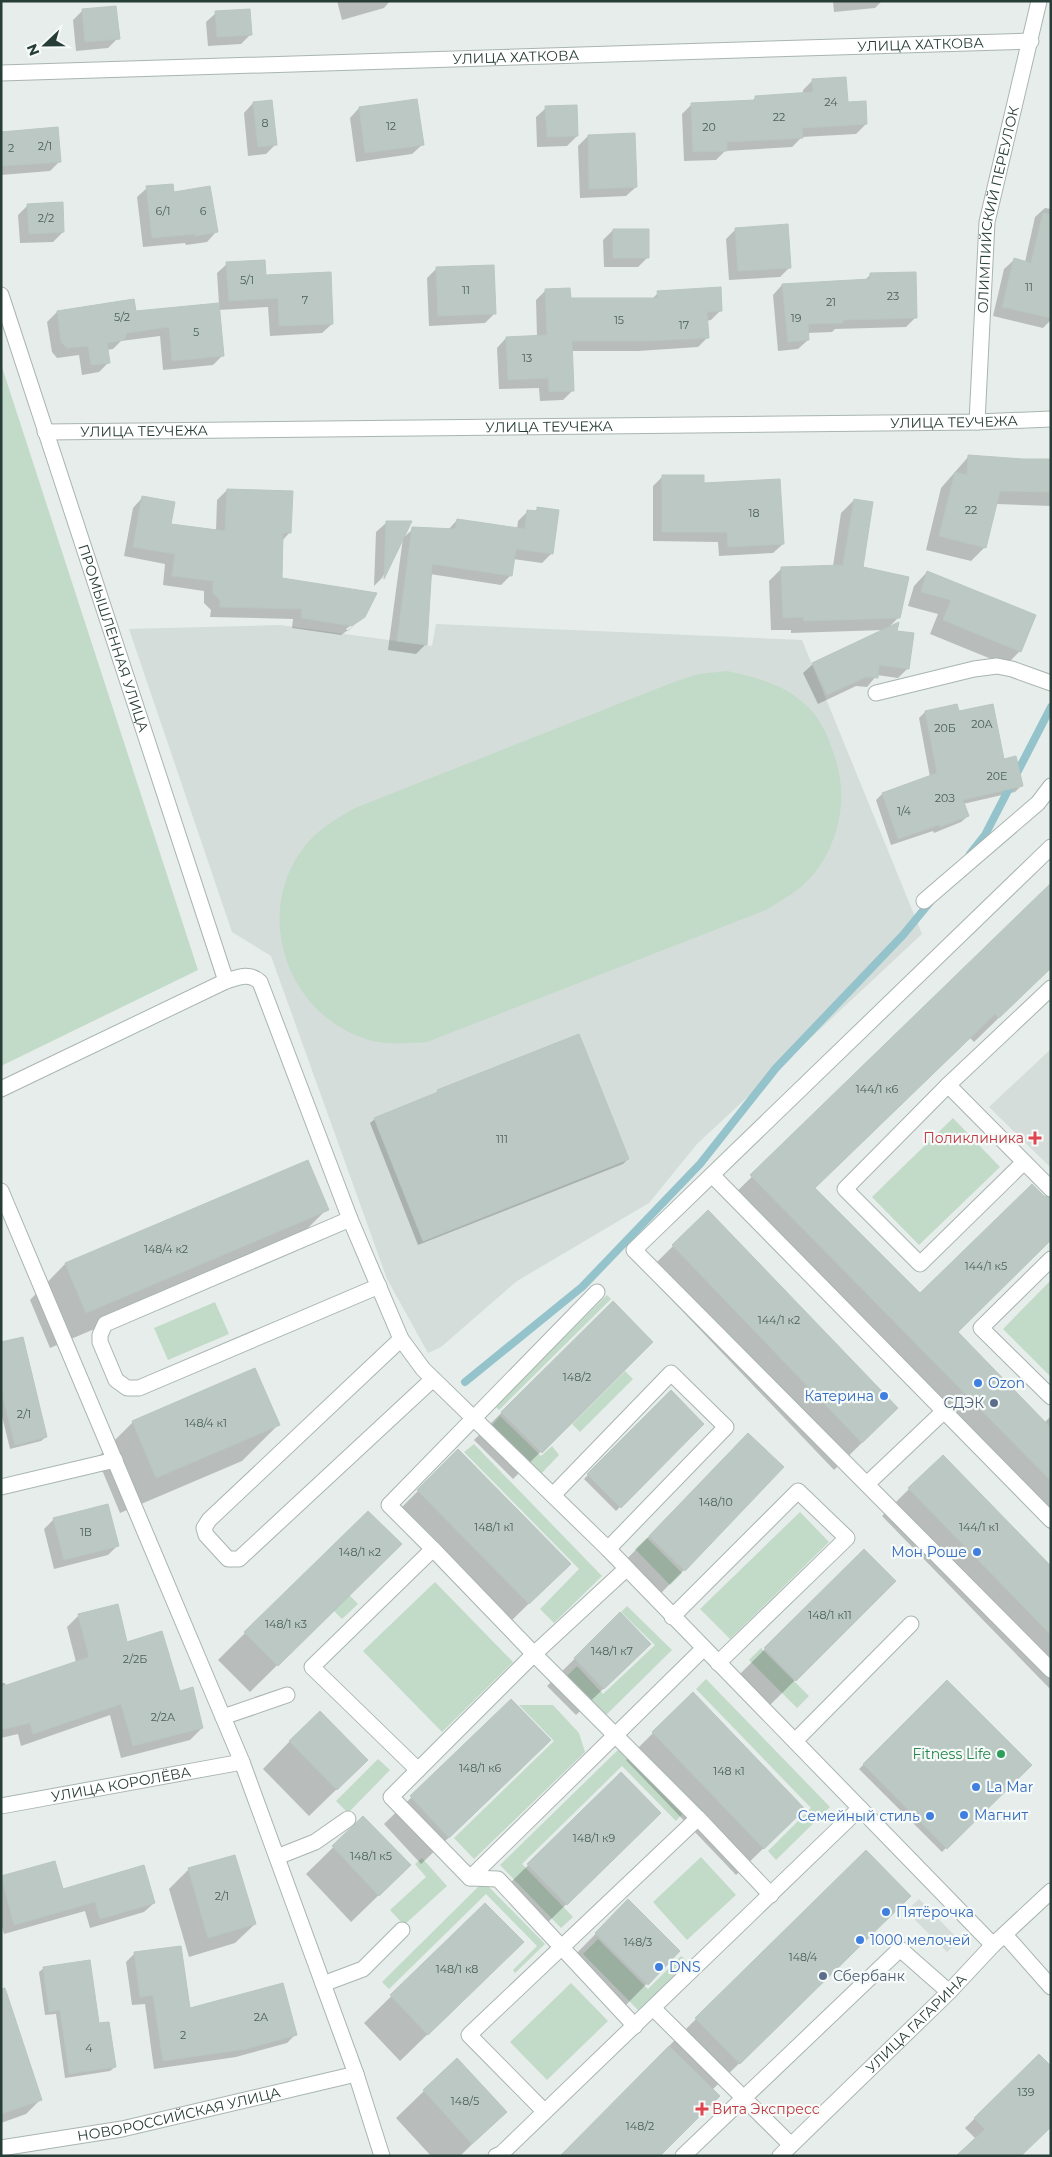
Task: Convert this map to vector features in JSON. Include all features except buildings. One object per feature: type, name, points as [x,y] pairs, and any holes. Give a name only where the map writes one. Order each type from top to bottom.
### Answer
[{"type":"street","name":"ОЛИМПИЙСКИЙ ПЕРЕУЛОК","points":[[977,422],[987,222],[1039,1]]},
{"type":"street","name":"УЛИЦА ХАТКОВА","points":[[1,73],[1031,41]]},
{"type":"street","name":"ПРОМЫШЛЕННАЯ УЛИЦА","points":[[1,296],[226,980]]},
{"type":"street","name":"УЛИЦА ТЕУЧЕЖА","points":[[46,432],[977,422],[1051,418]]},
{"type":"street","points":[[876,694],[974,669],[997,666],[1012,669],[1051,683]]},
{"type":"street","points":[[924,901],[1038,803],[1051,786]]},
{"type":"street","points":[[1051,847],[634,1250],[1051,1670]]},
{"type":"street","points":[[1,1089],[226,980],[244,975],[255,977],[260,982],[350,1219],[401,1340],[415,1360],[608,1549],[703,1649],[993,1945]]},
{"type":"street","points":[[1024,1162],[920,1264],[845,1189],[948,1085],[1051,988]]},
{"type":"street","points":[[948,1085],[1051,1188]]},
{"type":"street","points":[[712,1174],[943,1412],[1051,1520]]},
{"type":"street","points":[[1,1191],[242,1762],[356,2074],[382,2156]]},
{"type":"street","points":[[350,1219],[105,1324],[100,1335],[100,1342],[116,1380],[127,1388],[139,1388],[379,1286]]},
{"type":"street","points":[[1051,1259],[981,1328],[1051,1397]]},
{"type":"street","points":[[596,1292],[389,1505],[698,1818],[771,1895]]},
{"type":"street","points":[[401,1340],[209,1520],[204,1528],[206,1535],[228,1559],[239,1559],[433,1379]]},
{"type":"street","points":[[553,1495],[671,1373],[726,1427],[608,1549]]},
{"type":"street","points":[[867,1484],[943,1412]]},
{"type":"street","points":[[1,1487],[115,1460]]},
{"type":"street","points":[[672,1617],[798,1491],[847,1538],[718,1663]]},
{"type":"street","points":[[418,1770],[312,1667],[433,1549]]},
{"type":"street","points":[[626,1569],[534,1654],[390,1797],[470,1878],[498,1879],[635,2026]]},
{"type":"street","points":[[795,1741],[911,1624]]},
{"type":"street","points":[[470,1878],[703,1649]]},
{"type":"street","points":[[223,1717],[287,1695]]},
{"type":"street","name":"УЛИЦА КОРОЛЁВА","points":[[1,1806],[242,1762]]},
{"type":"street","points":[[496,2156],[501,2154],[654,2008],[860,1808]]},
{"type":"street","points":[[544,2111],[469,2035],[698,1818]]},
{"type":"street","points":[[277,1858],[315,1842],[348,1819]]},
{"type":"street","name":"УЛИЦА ГАГАРИНА","points":[[785,2150],[949,1992],[993,1945],[1051,1891]]},
{"type":"street","points":[[323,1984],[363,1969],[402,1930]]},
{"type":"street","points":[[1005,1935],[1051,1987]]},
{"type":"street","points":[[683,2156],[900,1949],[949,1992]]},
{"type":"street","points":[[654,2008],[743,2098],[785,2150]]},
{"type":"street","name":"НОВОРОССИЙСКАЯ УЛИЦА","points":[[1,2148],[122,2129],[356,2074]]},
{"type":"shaded area","points":[[436,624],[802,640],[922,934],[697,1144],[649,1203],[517,1281],[441,1347],[428,1353],[387,1279],[271,956],[232,932],[129,629],[280,625],[432,646]]},
{"type":"shaded area","name":"Поликлиника","points":[[1051,1049],[1051,1168],[989,1107]]},
{"type":"shaded area","points":[[919,1899],[959,1940],[947,1952],[906,1911]]},
{"type":"green space","points":[[1,364],[198,970],[1,1066]]},
{"type":"green space","points":[[727,671],[771,683],[791,693],[809,708],[817,718],[832,749],[839,770],[841,786],[839,818],[835,834],[822,863],[802,886],[766,910],[427,1042],[395,1043],[371,1041],[336,1025],[314,1006],[297,983],[286,957],[280,929],[281,901],[289,873],[304,847],[321,830],[355,808],[674,682],[699,674]]},
{"type":"green space","points":[[953,1118],[1000,1167],[919,1245],[872,1197]]},
{"type":"green space","points":[[1051,1280],[1051,1377],[1003,1329]]},
{"type":"green space","points":[[607,1295],[611,1299],[499,1410],[495,1406]]},
{"type":"green space","points":[[215,1302],[229,1334],[168,1360],[154,1328]]},
{"type":"green space","points":[[625,1371],[633,1379],[580,1432],[572,1424]]},
{"type":"green space","points":[[500,1416],[541,1456],[552,1446],[559,1455],[538,1477],[489,1429]]},
{"type":"green space","points":[[474,1444],[602,1576],[554,1623],[540,1609],[579,1569],[464,1452]]},
{"type":"green space","points":[[800,1512],[829,1542],[730,1639],[700,1609]]},
{"type":"green space","points":[[647,1538],[682,1573],[670,1585],[635,1549]]},
{"type":"green space","points":[[322,1567],[358,1604],[342,1619],[306,1583]]},
{"type":"green space","points":[[435,1582],[513,1662],[442,1732],[363,1651]]},
{"type":"green space","points":[[627,1606],[672,1650],[604,1717],[566,1677],[577,1666],[603,1694],[655,1645],[621,1612]]},
{"type":"green space","points":[[761,1648],[809,1696],[797,1708],[749,1660]]},
{"type":"green space","points":[[706,1679],[830,1807],[776,1860],[768,1851],[811,1808],[696,1689]]},
{"type":"green space","points":[[519,1705],[553,1705],[579,1733],[585,1752],[474,1859],[454,1838],[554,1741]]},
{"type":"green space","points":[[621,1747],[684,1812],[676,1821],[622,1766],[522,1864],[573,1917],[561,1928],[500,1865]]},
{"type":"green space","points":[[378,1759],[390,1770],[348,1813],[336,1801]]},
{"type":"green space","points":[[701,1857],[736,1895],[687,1940],[653,1902]]},
{"type":"green space","points":[[422,1858],[447,1886],[404,1925],[390,1910],[426,1877],[415,1864]]},
{"type":"green space","points":[[480,1885],[488,1886],[545,1944],[515,1973],[513,1970],[537,1946],[486,1894],[389,1989],[382,1982]]},
{"type":"green space","points":[[598,1939],[648,1989],[681,1956],[688,1962],[639,2011],[583,1954]]},
{"type":"green space","points":[[571,1983],[608,2021],[547,2080],[510,2042]]},
{"type":"waterway","points":[[970,854],[985,835],[1051,707]]},
{"type":"waterway","points":[[465,1382],[582,1287],[700,1164],[776,1068],[903,935],[931,901]]},
{"type":"place","name":"Поликлиника","points":[[1035,1138]]},
{"type":"place","name":"Ozon","points":[[978,1383]]},
{"type":"place","name":"Катерина","points":[[884,1396]]},
{"type":"place","name":"СДЭК","points":[[994,1403]]},
{"type":"place","name":"Мон Роше","points":[[977,1552]]},
{"type":"place","name":"Fitness Life","points":[[1001,1754]]},
{"type":"place","name":"La Mar","points":[[976,1787]]},
{"type":"place","name":"Магнит","points":[[964,1815]]},
{"type":"place","name":"Семейный стиль","points":[[930,1816]]},
{"type":"place","name":"Пятёрочка","points":[[886,1912]]},
{"type":"place","name":"1000 мелочей","points":[[860,1940]]},
{"type":"place","name":"DNS","points":[[659,1967]]},
{"type":"place","name":"Сбербанк","points":[[823,1976]]},
{"type":"place","name":"Вита Экспресс","points":[[702,2109]]}]
